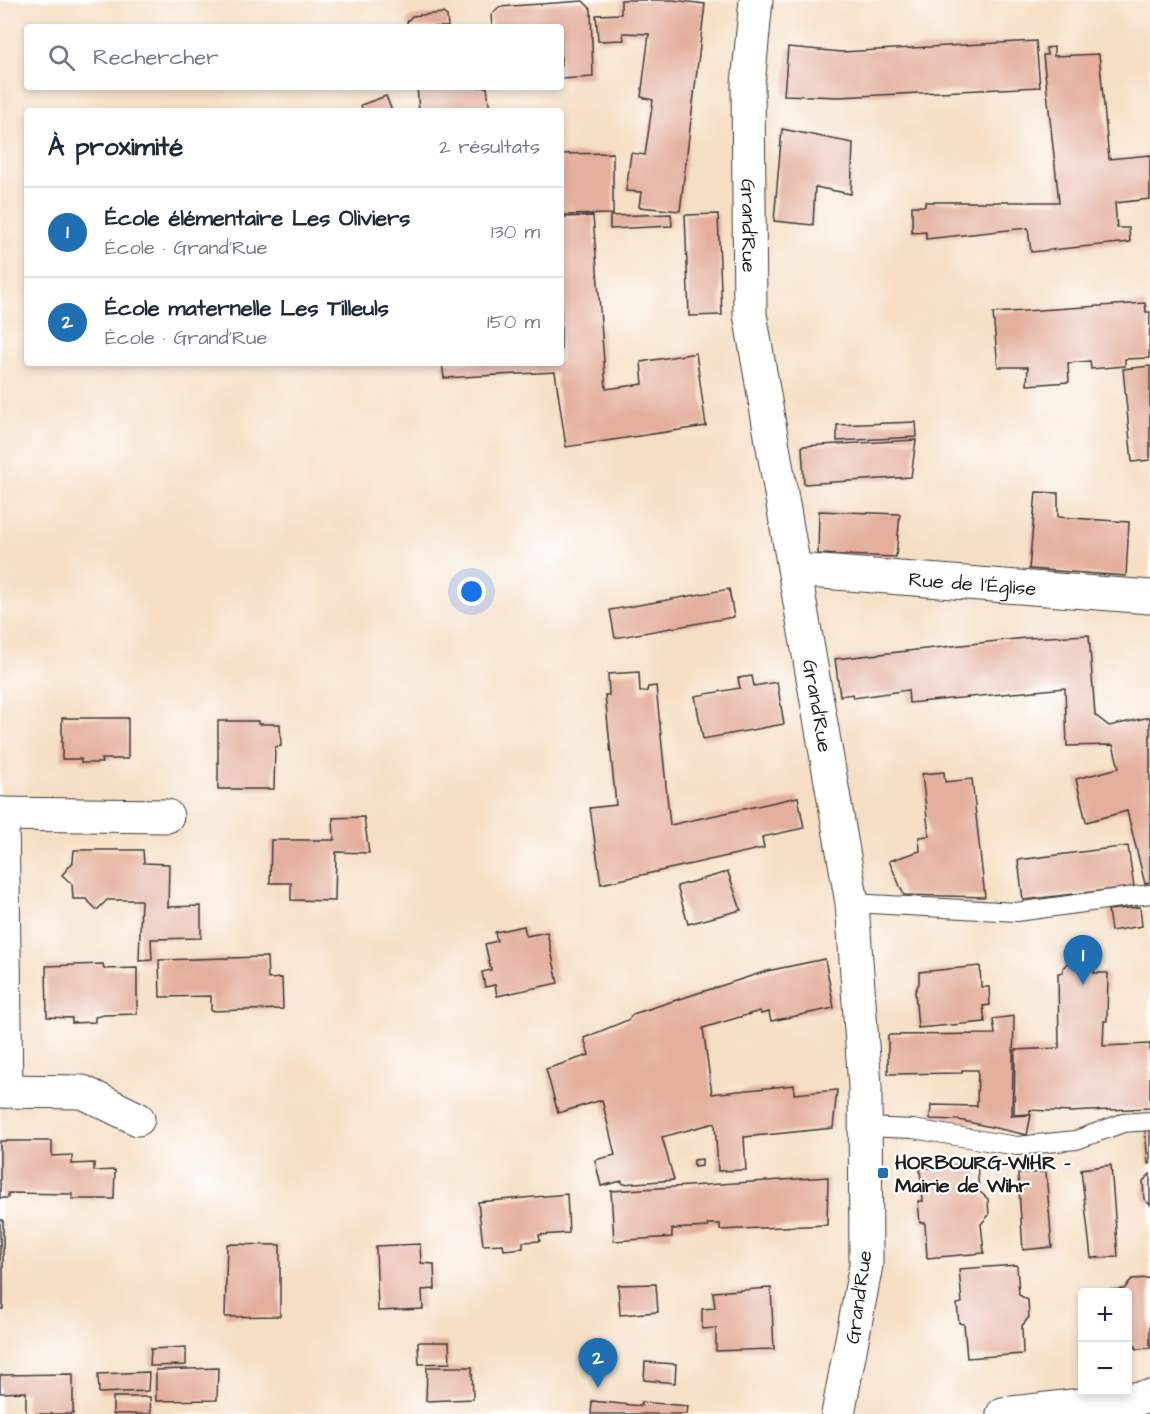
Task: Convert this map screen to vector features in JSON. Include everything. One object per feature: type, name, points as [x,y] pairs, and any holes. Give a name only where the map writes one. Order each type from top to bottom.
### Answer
[{"type":"street","name":"Grand'Rue","points":[[756,0],[748,84],[750,314],[852,903],[865,1087],[866,1264],[838,1414]]},
{"type":"street","name":"Rue de l'Église","points":[[796,570],[1150,597]]},
{"type":"street","points":[[138,1119],[83,1092],[3,1091],[1,814],[167,816]]},
{"type":"street","points":[[1003,1414],[1150,1397]]},
{"type":"lane","points":[[852,903],[1017,912],[1150,894]]},
{"type":"lane","points":[[865,1127],[914,1129],[1017,1146],[1076,1140],[1123,1123],[1150,1121]]},
{"type":"building","points":[[621,0],[673,0],[705,4],[680,211],[639,207],[641,192],[626,191],[631,153],[645,155],[653,100],[641,97],[649,34],[623,33],[624,40],[598,41],[596,15],[621,14]]},
{"type":"building","points":[[583,1],[591,9],[593,77],[564,79],[564,24],[492,24],[491,15],[499,7]]},
{"type":"building","points":[[443,13],[447,16],[448,24],[407,24],[412,16]]},
{"type":"building","points":[[1036,41],[1040,87],[839,97],[784,95],[788,47],[842,52]]},
{"type":"building","points":[[1054,47],[1054,56],[1099,54],[1109,159],[1150,155],[1150,199],[1115,203],[1117,228],[1129,228],[1130,242],[1031,252],[1028,228],[926,239],[926,232],[912,233],[912,206],[925,206],[925,202],[1059,202],[1043,55],[1047,55],[1046,48]]},
{"type":"building","points":[[417,90],[487,90],[490,108],[419,108]]},
{"type":"building","points":[[386,96],[391,108],[362,108],[361,105]]},
{"type":"building","points":[[782,129],[853,143],[851,194],[815,187],[813,225],[774,221]]},
{"type":"building","points":[[613,153],[613,214],[564,215],[564,154]]},
{"type":"building","points":[[671,214],[672,226],[610,229],[610,216]]},
{"type":"building","points":[[718,214],[722,315],[689,316],[685,215]]},
{"type":"building","points":[[593,216],[606,389],[643,384],[641,362],[696,353],[706,426],[566,447],[555,372],[444,378],[442,366],[564,366],[564,217]]},
{"type":"building","points":[[1145,303],[1146,312],[1150,312],[1149,358],[1125,359],[1125,366],[1091,369],[1090,361],[1068,363],[1069,382],[1027,385],[1028,367],[998,367],[993,313]]},
{"type":"building","points":[[1150,366],[1150,460],[1132,462],[1123,369]]},
{"type":"building","points":[[916,422],[917,437],[837,441],[837,425]]},
{"type":"building","points":[[916,440],[911,477],[804,484],[802,446]]},
{"type":"building","points":[[1036,492],[1058,493],[1058,517],[1129,522],[1126,576],[1029,569]]},
{"type":"building","points":[[819,511],[900,514],[896,557],[818,554]]},
{"type":"building","points":[[729,589],[734,617],[615,638],[610,610]]},
{"type":"building","points":[[1089,635],[1095,715],[1109,726],[1150,717],[1150,882],[1145,884],[1127,811],[1086,822],[1076,779],[1119,768],[1113,745],[1067,746],[1065,688],[909,703],[908,690],[854,698],[853,694],[840,696],[835,659],[1026,638]]},
{"type":"building","points":[[639,672],[640,692],[647,691],[648,687],[656,686],[670,825],[798,797],[804,828],[762,837],[764,848],[601,884],[590,808],[616,805],[605,695],[609,695],[608,674]]},
{"type":"building","points":[[752,676],[754,686],[777,682],[784,724],[703,739],[695,696],[740,688],[738,678]]},
{"type":"building","points":[[62,718],[128,718],[128,759],[101,759],[102,763],[81,763],[81,759],[62,759]]},
{"type":"building","points":[[218,721],[258,721],[258,724],[280,724],[281,746],[275,747],[274,789],[218,789]]},
{"type":"building","points":[[944,772],[945,782],[972,779],[985,897],[904,895],[889,861],[920,851],[919,837],[929,836],[922,774]]},
{"type":"building","points":[[364,817],[369,853],[336,852],[335,901],[291,900],[291,883],[270,883],[271,840],[334,840],[333,818]]},
{"type":"building","points":[[1128,846],[1134,887],[1023,900],[1018,860]]},
{"type":"building","points":[[74,850],[143,850],[144,863],[169,864],[168,907],[201,906],[201,938],[151,939],[152,960],[139,961],[141,900],[107,900],[97,910],[86,899],[73,899],[72,884],[62,875],[73,862]]},
{"type":"building","points":[[728,872],[741,910],[688,924],[677,886]]},
{"type":"building","points":[[1140,907],[1142,926],[1111,931],[1108,910]]},
{"type":"building","points":[[524,926],[526,936],[547,932],[558,983],[497,996],[495,985],[485,987],[482,972],[491,970],[485,944],[497,941],[495,932]]},
{"type":"building","points":[[267,957],[268,979],[282,978],[283,1009],[211,1011],[211,996],[160,997],[159,960]]},
{"type":"building","points":[[1093,957],[1094,973],[1108,973],[1107,1021],[1104,1021],[1103,1046],[1150,1044],[1150,1108],[1070,1112],[1030,1110],[1030,1114],[1014,1115],[1015,1050],[1059,1048],[1058,973],[1063,972],[1063,968],[1069,961],[1075,962],[1074,958]]},
{"type":"building","points":[[825,959],[834,1008],[771,1021],[769,1012],[761,1014],[760,1011],[703,1028],[712,1094],[794,1085],[794,1094],[837,1090],[833,1128],[744,1137],[746,1170],[718,1171],[715,1123],[662,1137],[674,1180],[623,1184],[622,1181],[601,1186],[595,1160],[615,1155],[602,1100],[558,1113],[546,1069],[589,1055],[584,1038],[628,1020],[633,1014],[767,971]]},
{"type":"building","points":[[103,964],[104,969],[137,968],[137,1014],[104,1015],[95,1017],[95,1022],[72,1023],[72,1018],[47,1017],[46,966]]},
{"type":"building","points":[[980,966],[981,987],[989,987],[990,1005],[983,1006],[985,1022],[918,1028],[915,992],[919,983],[919,972]]},
{"type":"building","points":[[1014,1016],[1012,1115],[1009,1116],[1031,1115],[1027,1135],[959,1120],[930,1119],[931,1105],[977,1106],[978,1070],[962,1070],[962,1073],[888,1074],[888,1035],[995,1034],[993,1019]]},
{"type":"building","points":[[1145,1128],[1150,1128],[1150,1164],[1148,1164]]},
{"type":"building","points":[[0,1141],[52,1141],[52,1156],[72,1155],[72,1164],[94,1163],[94,1171],[115,1170],[114,1199],[72,1199],[72,1194],[8,1193],[8,1198],[0,1198]]},
{"type":"building","points":[[702,1159],[702,1166],[694,1167],[694,1160]]},
{"type":"building","points":[[977,1163],[979,1191],[988,1199],[989,1215],[981,1224],[984,1253],[927,1258],[925,1223],[920,1223],[918,1201],[923,1201],[920,1169]]},
{"type":"building","points":[[1111,1165],[1118,1257],[1091,1258],[1081,1169]]},
{"type":"building","points":[[1046,1172],[1052,1247],[1023,1250],[1018,1174]]},
{"type":"building","points":[[1150,1174],[1150,1205],[1144,1199],[1143,1181]]},
{"type":"building","points":[[828,1177],[827,1225],[720,1230],[720,1224],[707,1224],[708,1227],[672,1229],[672,1237],[614,1241],[611,1191]]},
{"type":"building","points":[[567,1194],[569,1233],[539,1235],[540,1241],[523,1242],[523,1248],[504,1250],[503,1244],[483,1245],[478,1202]]},
{"type":"building","points":[[0,1220],[3,1220],[3,1309],[0,1309]]},
{"type":"building","points":[[227,1244],[280,1245],[280,1316],[225,1317]]},
{"type":"building","points":[[420,1244],[421,1263],[434,1264],[435,1289],[422,1290],[423,1309],[378,1311],[376,1246]]},
{"type":"building","points":[[1017,1265],[1019,1295],[1028,1300],[1029,1317],[1022,1326],[1023,1354],[967,1358],[964,1324],[959,1323],[957,1304],[962,1303],[959,1269]]},
{"type":"building","points":[[1150,1278],[1150,1348],[1136,1349],[1136,1346],[1132,1346],[1132,1288],[1125,1288],[1132,1279]]},
{"type":"building","points":[[656,1284],[658,1312],[620,1315],[618,1285]]},
{"type":"building","points":[[771,1288],[774,1349],[716,1351],[716,1328],[702,1329],[702,1309],[715,1308],[713,1292]]},
{"type":"building","points":[[418,1342],[449,1342],[450,1363],[419,1364]]},
{"type":"building","points":[[186,1347],[186,1365],[150,1366],[151,1349]]},
{"type":"building","points":[[645,1362],[676,1364],[675,1383],[644,1380]]},
{"type":"building","points":[[427,1367],[472,1367],[473,1399],[426,1401]]},
{"type":"building","points":[[218,1368],[217,1400],[156,1401],[156,1370]]},
{"type":"building","points":[[149,1372],[148,1391],[99,1393],[98,1374]]},
{"type":"building","points":[[73,1374],[73,1414],[26,1414],[26,1392],[0,1393],[0,1375]]},
{"type":"building","points":[[113,1397],[150,1397],[151,1414],[113,1414]]},
{"type":"building","points":[[592,1401],[641,1406],[641,1402],[688,1406],[687,1414],[591,1414]]},
{"type":"place","name":"École élémentaire Les Oliviers","points":[[1083,985]]},
{"type":"place","name":"HORBOURG-WIHR - Mairie de Wihr","points":[[883,1173]]},
{"type":"place","name":"École maternelle Les Tilleuls","points":[[598,1388]]}]
